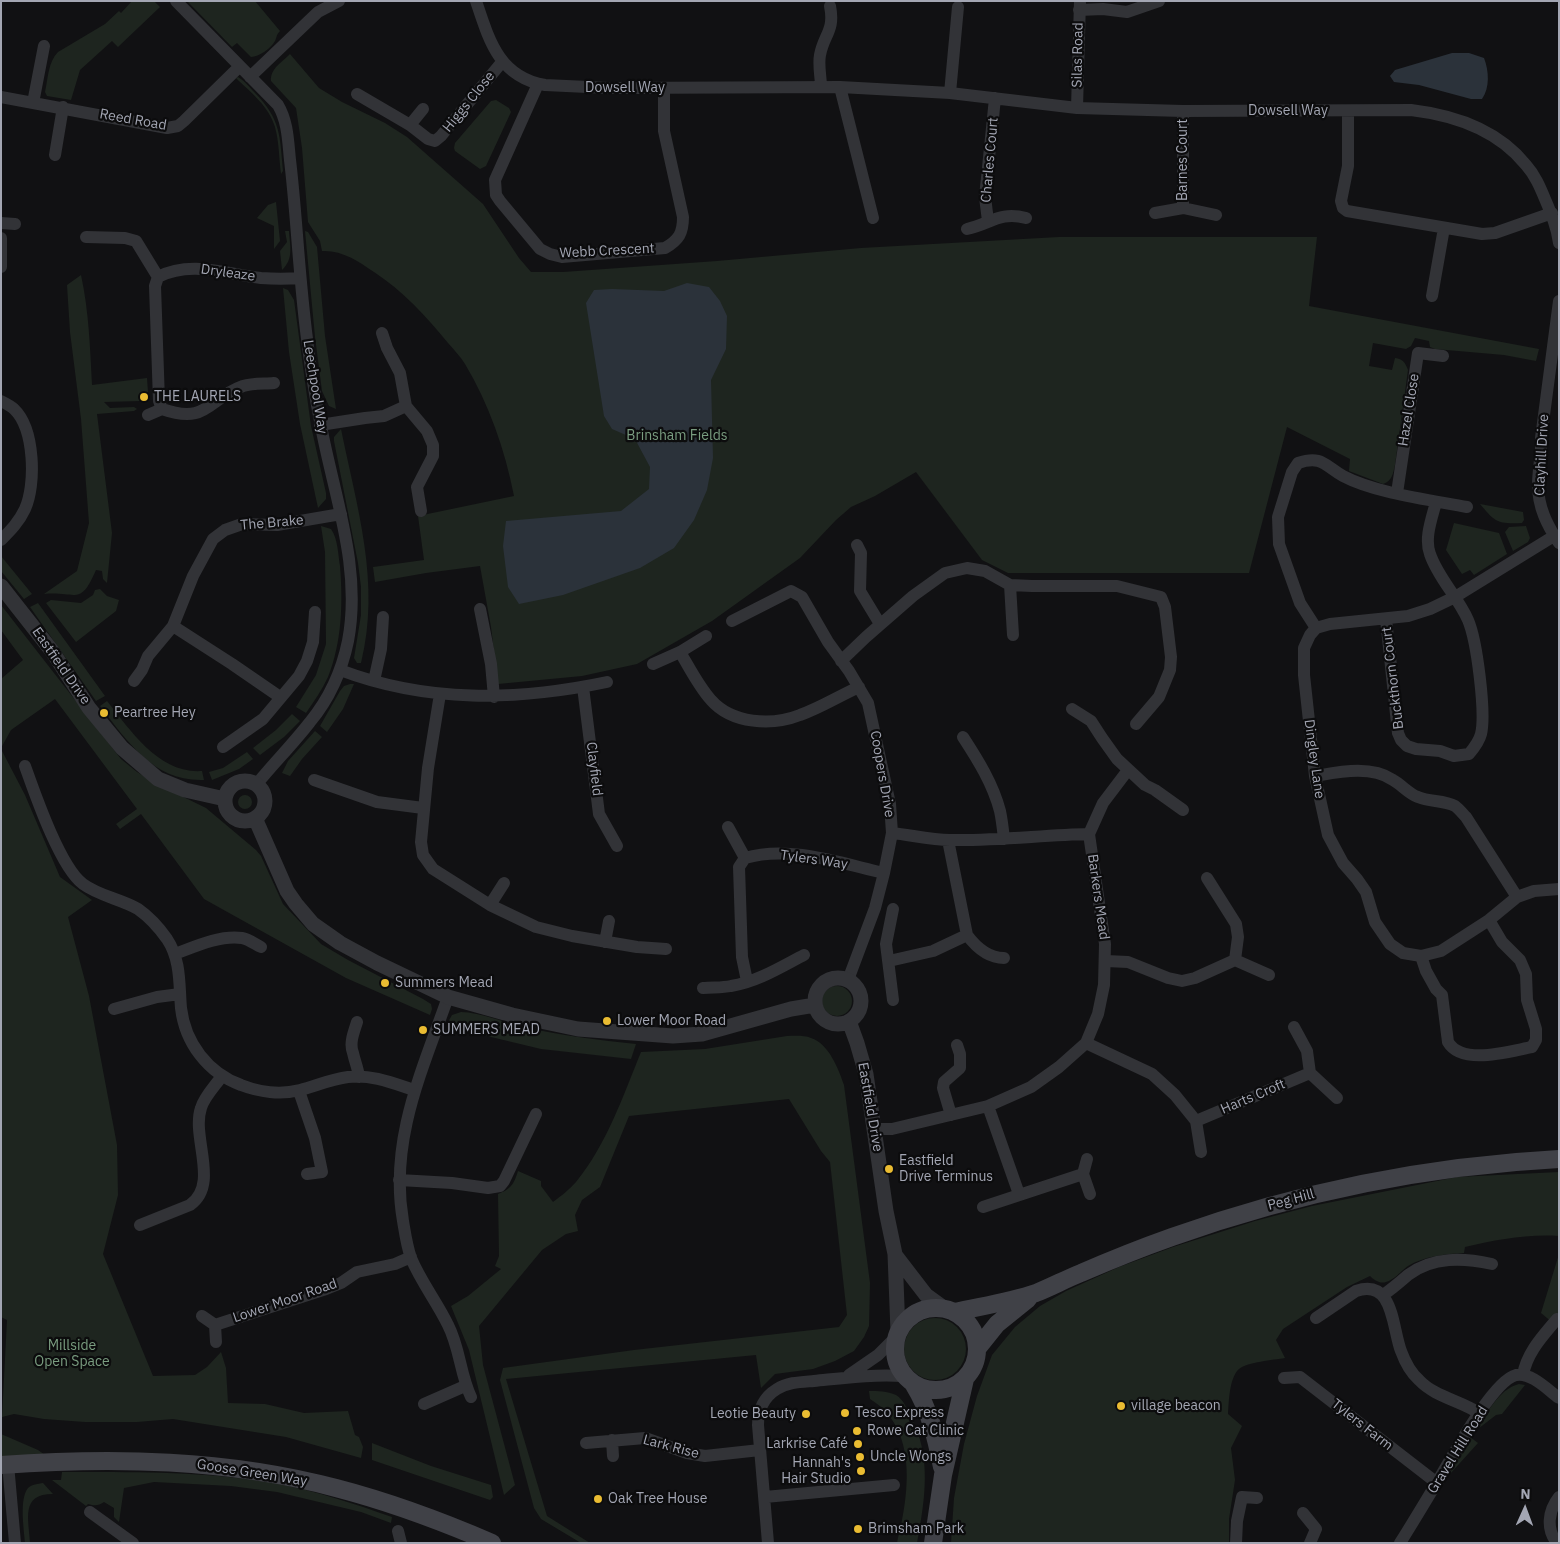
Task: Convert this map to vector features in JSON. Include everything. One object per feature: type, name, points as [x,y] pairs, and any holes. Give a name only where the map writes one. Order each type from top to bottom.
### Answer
[{"type":"main road","name":"Peg Hill","points":[[1035,1293],[1172,1237],[1238,1215],[1313,1194],[1438,1170],[1487,1164],[1559,1159]]},
{"type":"main road","points":[[943,1475],[934,1427],[922,1398],[896,1364],[894,1351],[901,1326],[909,1317],[920,1310],[932,1308],[949,1310],[1035,1293]]},
{"type":"main road","points":[[977,1349],[997,1324],[1035,1293]]},
{"type":"main road","points":[[908,1380],[926,1390],[940,1391],[954,1387],[965,1379],[973,1368],[977,1355],[977,1341],[972,1328],[964,1319],[949,1310]]},
{"type":"main road","points":[[934,1543],[943,1475],[965,1379]]},
{"type":"main road","name":"Goose Green Way","points":[[5,1464],[58,1461],[132,1461],[194,1464],[262,1473],[335,1487],[395,1505],[444,1522],[492,1543]]},
{"type":"street","name":"Leechpool Way","points":[[176,1],[278,105],[283,114],[286,125],[308,351],[320,425],[341,514],[352,581],[348,640],[340,670],[324,701],[310,722],[256,785]]},
{"type":"street","points":[[250,77],[318,12],[339,1]]},
{"type":"street","name":"Dowsell Way","points":[[476,1],[490,42],[502,62],[516,73],[538,84],[572,87],[664,88],[840,87],[950,94],[1078,108],[1183,111],[1411,110],[1455,118],[1476,127],[1509,148],[1526,165],[1538,183],[1552,214],[1559,243]]},
{"type":"street","points":[[1079,6],[1127,12],[1159,1]]},
{"type":"street","points":[[821,87],[820,56],[830,32],[832,18],[830,6]]},
{"type":"street","name":"Silas Road","points":[[1078,108],[1079,6]]},
{"type":"street","points":[[950,94],[958,8]]},
{"type":"street","points":[[34,103],[44,46]]},
{"type":"street","name":"Higgs Close","points":[[357,94],[410,125],[428,139],[435,141],[502,62]]},
{"type":"street","name":"Reed Road","points":[[1,97],[64,107],[168,128],[178,126],[239,67]]},
{"type":"street","name":"Webb Crescent","points":[[538,84],[496,180],[496,195],[540,249],[562,257],[665,248],[675,243],[680,236],[683,229],[683,217],[664,131],[664,88]]},
{"type":"street","points":[[840,87],[873,218]]},
{"type":"street","name":"Charles Court","points":[[988,221],[985,198],[995,98]]},
{"type":"street","points":[[54,155],[64,107]]},
{"type":"street","points":[[410,125],[423,109]]},
{"type":"street","name":"Barnes Court","points":[[1183,111],[1183,208]]},
{"type":"street","points":[[1348,111],[1348,166],[1341,201],[1342,208],[1347,211],[1482,234],[1495,233],[1552,214]]},
{"type":"street","name":"Barnes Court","points":[[1155,213],[1183,208],[1216,215]]},
{"type":"street","name":"Charles Court","points":[[967,229],[978,227],[988,221],[1013,215],[1026,218]]},
{"type":"street","points":[[1,223],[15,224]]},
{"type":"street","points":[[1432,296],[1444,228]]},
{"type":"street","points":[[86,237],[125,238],[136,241],[158,277],[155,286],[156,343],[158,401],[162,409],[178,415],[193,415],[206,409],[232,391],[246,385],[274,383]]},
{"type":"street","points":[[1,238],[1,268]]},
{"type":"street","name":"Dryleaze","points":[[158,277],[168,272],[195,268],[260,278],[300,278]]},
{"type":"street","name":"Clayhill Drive","points":[[1556,540],[1545,521],[1540,505],[1538,485],[1542,450],[1541,438],[1559,301]]},
{"type":"street","points":[[382,333],[386,348],[400,373],[406,406],[427,431],[433,445],[433,456],[418,487],[421,511]]},
{"type":"street","name":"Hazel Close","points":[[1397,493],[1418,353],[1443,356]]},
{"type":"street","points":[[1,400],[14,409],[26,428],[29,438],[32,474],[31,490],[25,509],[17,523],[1,540]]},
{"type":"street","points":[[320,425],[384,416],[406,406]]},
{"type":"street","points":[[148,415],[162,409]]},
{"type":"street","points":[[1467,507],[1375,488],[1343,476],[1316,459],[1298,463],[1292,472],[1278,517],[1279,544],[1300,603],[1316,628],[1330,624],[1408,616],[1430,609],[1556,540]]},
{"type":"street","points":[[1436,502],[1428,530],[1429,553],[1455,597]]},
{"type":"street","name":"The Brake","points":[[134,681],[142,670],[148,656],[173,626],[187,589],[213,539],[225,530],[242,524],[277,525],[341,514]]},
{"type":"street","points":[[857,545],[861,553],[860,591],[880,624]]},
{"type":"street","points":[[841,661],[880,624],[944,573],[968,568],[985,571],[1010,584],[1032,586],[1118,586],[1160,597],[1166,607],[1171,657],[1170,670],[1158,698],[1136,724]]},
{"type":"street","points":[[1010,584],[1013,635]]},
{"type":"street","name":"Eastfield Drive","points":[[1,586],[52,651],[89,708],[122,748],[158,779],[185,790],[225,799]]},
{"type":"street","name":"Coopers Drive","points":[[732,621],[791,591],[802,597],[841,661],[850,671],[868,703],[890,804],[892,833],[875,908],[848,980]]},
{"type":"street","name":"Buckthorn Court","points":[[1386,619],[1398,732],[1401,740],[1407,746],[1416,749],[1440,751],[1454,756],[1469,754],[1480,736],[1482,727],[1481,687],[1474,642],[1468,621],[1455,597]]},
{"type":"street","points":[[480,609],[491,664],[494,697]]},
{"type":"street","points":[[222,747],[263,719],[299,676],[307,662],[313,642],[315,612]]},
{"type":"street","points":[[374,682],[381,649],[383,617]]},
{"type":"street","points":[[173,626],[280,698]]},
{"type":"street","name":"Dingley Lane","points":[[1316,628],[1310,635],[1304,648],[1304,675],[1315,776],[1328,835],[1342,863],[1358,879],[1366,892],[1374,922],[1379,930],[1390,944],[1404,953],[1421,956]]},
{"type":"street","points":[[653,664],[680,652],[706,636]]},
{"type":"street","points":[[680,652],[710,700],[723,711],[740,718],[761,722],[784,720],[800,715],[859,686]]},
{"type":"street","points":[[340,670],[374,682],[440,694],[494,697],[583,687],[606,682]]},
{"type":"street","name":"Clayfield","points":[[583,687],[599,814],[617,846]]},
{"type":"street","points":[[440,694],[423,808],[421,842],[423,856],[433,869],[490,905],[536,927],[605,942],[666,949]]},
{"type":"street","points":[[1072,709],[1091,721],[1107,745],[1128,770],[1145,785],[1183,810]]},
{"type":"street","points":[[963,737],[982,766],[994,792],[1000,812],[1004,839]]},
{"type":"street","points":[[25,766],[67,868],[74,877],[93,891],[138,909],[166,938],[175,954],[183,1018],[192,1044],[208,1065],[222,1076],[239,1085],[256,1090],[280,1093],[299,1091],[334,1079],[359,1076],[386,1080],[414,1090]]},
{"type":"street","name":"Barkers Mead","points":[[874,1129],[892,1128],[988,1106],[1031,1087],[1059,1067],[1086,1043],[1098,1014],[1106,961],[1089,834],[1103,803],[1128,770]]},
{"type":"street","points":[[1315,776],[1344,771],[1381,773],[1393,779],[1414,796],[1456,807],[1466,817],[1517,897]]},
{"type":"street","points":[[314,780],[377,802],[423,808]]},
{"type":"street","points":[[243,782],[256,785],[261,790],[265,802],[255,818],[248,821],[234,818],[229,813],[225,799],[227,792],[237,783],[243,782]]},
{"type":"street","points":[[255,818],[287,891],[313,924],[340,943],[377,963],[448,996],[512,1015],[578,1029],[673,1036],[702,1034],[791,1009],[815,1005]]},
{"type":"street","points":[[728,827],[745,858],[739,867],[742,957],[747,982]]},
{"type":"street","name":"Barkers Mead","points":[[892,833],[948,840],[1089,834]]},
{"type":"street","points":[[948,840],[968,934],[974,944],[986,953],[995,958],[1004,958]]},
{"type":"street","name":"Tylers Way","points":[[745,858],[757,855],[793,854],[831,860],[884,873]]},
{"type":"street","points":[[1207,878],[1236,924],[1238,937],[1235,960]]},
{"type":"street","points":[[490,905],[504,883]]},
{"type":"street","points":[[1489,920],[1502,942],[1520,960],[1526,974],[1527,1000],[1536,1029],[1536,1040],[1532,1047],[1480,1055],[1463,1055],[1451,1048],[1448,1042],[1442,995],[1436,989],[1426,971],[1421,956],[1441,951],[1489,920],[1517,897],[1534,891],[1559,888]]},
{"type":"street","points":[[893,909],[886,944],[893,1000]]},
{"type":"street","points":[[605,942],[609,921]]},
{"type":"street","points":[[888,961],[933,951],[968,934]]},
{"type":"street","points":[[175,954],[201,944],[229,937],[244,939],[260,946]]},
{"type":"street","points":[[703,988],[731,986],[747,982],[778,969],[804,955]]},
{"type":"street","points":[[1106,961],[1128,962],[1168,978],[1182,981],[1195,978],[1235,960],[1269,975]]},
{"type":"street","points":[[832,978],[848,980],[859,992],[861,1000],[855,1016],[849,1021],[840,1023],[832,1023],[824,1019],[818,1013],[815,1005],[815,996],[818,988],[832,978]]},
{"type":"street","points":[[114,1009],[157,997],[180,994]]},
{"type":"street","points":[[424,1404],[468,1392],[462,1364],[448,1325],[411,1257],[400,1205],[399,1180],[404,1134],[414,1090],[448,996]]},
{"type":"street","name":"Eastfield Drive","points":[[849,1021],[863,1061],[886,1211],[895,1254],[897,1335]]},
{"type":"street","points":[[357,1022],[351,1042],[352,1052],[358,1065],[359,1076]]},
{"type":"street","points":[[1294,1028],[1307,1051],[1310,1073],[1337,1098]]},
{"type":"street","points":[[1086,1043],[1152,1074],[1175,1094],[1196,1121],[1201,1152]]},
{"type":"street","points":[[951,1115],[943,1088],[944,1082],[960,1068],[960,1054],[957,1045]]},
{"type":"street","name":"Harts Croft","points":[[1196,1121],[1310,1073]]},
{"type":"street","points":[[140,1226],[190,1205],[201,1194],[203,1160],[199,1130],[200,1109],[222,1076]]},
{"type":"street","points":[[299,1091],[315,1138],[322,1172],[307,1174]]},
{"type":"street","points":[[988,1106],[1019,1194]]},
{"type":"street","points":[[399,1180],[452,1183],[488,1188],[500,1186],[536,1114]]},
{"type":"street","points":[[1087,1159],[1083,1174],[1090,1194]]},
{"type":"street","points":[[983,1207],[1083,1174]]},
{"type":"street","name":"Eastfield Drive","points":[[895,1254],[926,1295],[949,1310]]},
{"type":"street","name":"Lower Moor Road","points":[[215,1325],[326,1289],[341,1283],[357,1272],[395,1264],[411,1257]]},
{"type":"street","points":[[1383,1295],[1409,1274],[1424,1266],[1438,1262],[1464,1259],[1492,1264]]},
{"type":"street","points":[[1316,1318],[1356,1291],[1369,1288],[1374,1289],[1383,1295],[1389,1306],[1400,1350],[1411,1371],[1429,1389],[1479,1413]]},
{"type":"street","name":"Lower Moor Road","points":[[202,1316],[215,1325]]},
{"type":"street","points":[[1557,1319],[1531,1352],[1522,1375],[1539,1383],[1559,1398]]},
{"type":"street","name":"Lower Moor Road","points":[[215,1325],[216,1342]]},
{"type":"street","points":[[847,1376],[878,1355],[897,1335]]},
{"type":"street","name":"Gravel Hill Road","points":[[1400,1543],[1479,1413],[1503,1384],[1516,1375],[1522,1375]]},
{"type":"street","points":[[768,1543],[758,1414],[762,1405],[776,1390],[793,1383],[847,1376],[908,1380]]},
{"type":"street","name":"Tylers Farm","points":[[1284,1378],[1300,1377],[1437,1483]]},
{"type":"street","name":"Lark Rise","points":[[586,1443],[645,1438],[687,1453],[705,1456],[760,1450]]},
{"type":"street","points":[[612,1440],[613,1456]]},
{"type":"street","points":[[5,1464],[15,1543]]},
{"type":"street","points":[[765,1497],[894,1485]]},
{"type":"street","points":[[1236,1543],[1237,1521],[1242,1497],[1257,1498]]},
{"type":"street","points":[[1557,1543],[1551,1532],[1549,1517],[1559,1497]]},
{"type":"street","points":[[97,1513],[133,1543]]},
{"type":"street","points":[[1304,1513],[1316,1529],[1310,1543]]},
{"type":"green space","points":[[132,1],[154,1],[160,7],[118,47],[112,41],[80,70],[71,100],[47,96],[45,92],[49,71],[52,61],[58,52],[105,24],[119,11],[121,13]]},
{"type":"green space","points":[[187,1],[255,1],[280,31],[268,49],[261,54],[251,57],[237,43],[232,47]]},
{"type":"green space","name":"Brinsham Fields","points":[[290,54],[319,88],[342,102],[385,123],[407,137],[483,204],[519,258],[531,272],[563,272],[717,261],[861,248],[1059,237],[1317,237],[1309,306],[1539,349],[1536,361],[1504,355],[1435,349],[1430,347],[1429,341],[1415,338],[1411,346],[1406,349],[1373,343],[1369,366],[1392,370],[1395,358],[1403,361],[1408,370],[1392,477],[1383,484],[1349,471],[1350,459],[1287,427],[1249,573],[1008,573],[982,560],[916,472],[875,496],[851,507],[800,558],[712,621],[637,664],[582,676],[498,684],[491,627],[480,566],[375,582],[373,567],[424,560],[418,516],[514,496],[506,462],[489,411],[474,379],[461,358],[423,314],[385,279],[349,257],[336,252],[322,251],[320,241],[308,222],[302,148],[296,108],[271,81],[274,69]]},
{"type":"green space","points":[[238,77],[264,102],[278,129],[283,171],[281,174],[277,138],[272,119],[258,100],[236,78]]},
{"type":"green space","points":[[496,100],[509,108],[511,112],[486,166],[480,169],[455,151],[455,143],[491,101]]},
{"type":"green space","points":[[276,202],[280,241],[274,249],[274,226],[257,218],[268,205]]},
{"type":"green space","points":[[285,231],[289,231],[290,257],[282,270],[280,251],[287,242]]},
{"type":"green space","points":[[305,231],[308,232],[317,247],[325,336],[336,409],[329,406],[322,391]]},
{"type":"green space","points":[[81,275],[90,344],[92,385],[147,378],[148,392],[140,393],[141,401],[104,402],[110,408],[134,407],[137,409],[134,411],[97,414],[112,533],[107,583],[103,579],[102,571],[96,570],[91,582],[81,593],[76,595],[44,594],[77,571],[89,523],[81,419],[70,332],[67,285]]},
{"type":"green space","points":[[283,288],[288,290],[294,300],[311,426],[326,493],[326,499],[318,508],[300,424],[289,352]]},
{"type":"green space","points":[[341,429],[360,517],[368,575],[367,633],[361,663],[357,663],[354,658],[361,615],[361,587],[334,441],[334,437]]},
{"type":"green space","points":[[1480,504],[1523,512],[1524,520],[1522,523],[1497,521]]},
{"type":"green space","points":[[1454,523],[1499,533],[1507,554],[1474,575],[1470,570],[1462,574],[1446,550]]},
{"type":"green space","points":[[321,526],[331,529],[337,547],[341,580],[339,636],[328,677],[306,713],[296,707],[316,675],[326,644],[325,552]]},
{"type":"green space","points":[[1526,526],[1530,538],[1528,542],[1513,551],[1505,532],[1509,527]]},
{"type":"green space","points":[[1,556],[32,594],[24,599],[1,571]]},
{"type":"green space","points":[[100,589],[107,596],[119,600],[116,611],[76,642],[46,603],[51,600],[81,603],[93,595],[95,590]]},
{"type":"green space","points":[[38,603],[105,696],[96,701],[30,607]]},
{"type":"green space","points":[[1,605],[121,759],[155,783],[206,808],[256,850],[261,856],[283,904],[321,944],[431,1004],[430,1015],[346,978],[204,899],[141,814],[120,829],[116,824],[137,809],[55,699],[11,730],[1,748],[1,679],[23,660],[1,630]]},
{"type":"green space","points":[[354,684],[343,709],[327,732],[320,726],[340,691],[344,686]]},
{"type":"green space","points":[[107,701],[136,737],[159,758],[172,766],[202,771],[204,780],[186,779],[171,774],[157,767],[144,757],[132,746],[100,706]]},
{"type":"green space","points":[[292,714],[300,721],[284,737],[260,755],[253,748],[276,730]]},
{"type":"green space","points":[[315,731],[322,737],[302,759],[290,776],[282,773],[288,761]]},
{"type":"green space","name":"Millside Open Space","points":[[1,749],[25,795],[60,877],[92,900],[68,917],[89,996],[117,1145],[118,1195],[103,1254],[153,1376],[195,1375],[207,1367],[221,1352],[226,1368],[228,1403],[265,1404],[304,1413],[348,1411],[355,1435],[359,1437],[363,1447],[361,1458],[286,1437],[173,1419],[137,1422],[85,1422],[44,1419],[14,1414],[2,1417],[7,1320],[1,1317]]},
{"type":"green space","points":[[247,752],[253,759],[239,769],[212,780],[209,772],[223,768]]},
{"type":"green space","points":[[242,795],[248,795],[252,802],[248,809],[242,809],[238,805],[238,799]]},
{"type":"green space","points":[[837,986],[847,991],[852,1001],[847,1011],[837,1016],[827,1011],[822,1001],[827,991]]},
{"type":"green space","points":[[461,1012],[477,1014],[555,1033],[636,1044],[631,1059],[541,1049],[491,1037],[448,1022],[452,1015]]},
{"type":"green space","points":[[787,1036],[808,1037],[823,1045],[836,1064],[844,1085],[870,1283],[869,1326],[854,1351],[835,1361],[813,1369],[775,1374],[761,1388],[756,1355],[506,1379],[547,1516],[590,1543],[581,1543],[541,1519],[534,1508],[500,1380],[503,1368],[634,1350],[839,1327],[847,1315],[830,1162],[821,1151],[789,1099],[629,1116],[600,1187],[582,1200],[575,1215],[578,1231],[566,1234],[542,1250],[479,1326],[483,1365],[515,1485],[504,1495],[469,1350],[451,1306],[468,1296],[501,1269],[495,1266],[499,1256],[498,1194],[511,1186],[518,1171],[541,1181],[541,1186],[553,1202],[571,1187],[597,1152],[621,1102],[641,1052],[705,1049]]},
{"type":"green space","points":[[1559,1172],[1559,1236],[1523,1237],[1465,1247],[1464,1253],[1435,1256],[1421,1260],[1408,1266],[1389,1281],[1377,1281],[1370,1276],[1347,1287],[1283,1329],[1276,1340],[1285,1358],[1254,1363],[1239,1369],[1231,1384],[1228,1414],[1242,1426],[1231,1448],[1235,1480],[1229,1519],[1229,1543],[951,1543],[954,1498],[964,1444],[977,1396],[992,1355],[1015,1327],[1040,1306],[1066,1291],[1119,1267],[1173,1247],[1255,1221],[1312,1206],[1457,1177]]},
{"type":"green space","points":[[1559,1254],[1559,1328],[1541,1313]]},
{"type":"green space","points":[[929,1318],[941,1318],[957,1327],[964,1337],[966,1349],[964,1361],[957,1371],[941,1380],[929,1380],[918,1375],[909,1366],[904,1355],[904,1343],[909,1332],[918,1323]]},
{"type":"green space","points":[[1519,1384],[1525,1385],[1502,1414],[1496,1415],[1474,1432],[1499,1397],[1505,1391]]},
{"type":"green space","points":[[869,1391],[886,1392],[899,1397],[907,1408],[918,1432],[922,1448],[925,1479],[917,1543],[897,1543],[907,1484],[903,1445],[897,1427],[886,1412],[870,1399]]},
{"type":"green space","points":[[1,1434],[38,1450],[45,1455],[1,1457]]},
{"type":"green space","points":[[1470,1437],[1478,1443],[1449,1474]]},
{"type":"green space","points":[[372,1443],[431,1466],[491,1485],[493,1497],[490,1500],[372,1460]]},
{"type":"green space","points":[[62,1472],[198,1474],[252,1480],[321,1494],[392,1517],[391,1523],[361,1512],[277,1492],[231,1486],[154,1482],[124,1488],[119,1522],[114,1517],[114,1508],[104,1502],[98,1505],[88,1504],[86,1506],[52,1480],[61,1480]]},
{"type":"green space","points":[[43,1483],[53,1494],[42,1495],[35,1498],[31,1503],[28,1517],[30,1543],[25,1543],[23,1514],[25,1493],[31,1486]]},
{"type":"shaded area","points":[[1452,53],[1469,53],[1484,58],[1488,79],[1485,95],[1482,99],[1471,99],[1419,85],[1394,82],[1390,76],[1395,70]]},
{"type":"shaded area","points":[[687,283],[709,287],[720,301],[727,316],[726,349],[711,380],[713,458],[707,490],[694,520],[674,548],[640,568],[563,595],[519,604],[508,587],[503,546],[506,521],[621,511],[649,489],[650,467],[635,439],[612,429],[604,416],[586,303],[594,290],[664,291]]},
{"type":"place","name":"THE LAURELS","points":[[144,397]]},
{"type":"place","name":"Peartree Hey","points":[[104,713]]},
{"type":"place","name":"Summers Mead","points":[[385,983]]},
{"type":"place","name":"Lower Moor Road","points":[[607,1021]]},
{"type":"place","name":"SUMMERS MEAD","points":[[423,1030]]},
{"type":"place","name":"Eastfield Drive Terminus","points":[[889,1169]]},
{"type":"place","name":"village beacon","points":[[1121,1406]]},
{"type":"place","name":"Tesco Express","points":[[845,1413]]},
{"type":"place","name":"Leotie Beauty","points":[[806,1414]]},
{"type":"place","name":"Rowe Cat Clinic","points":[[857,1431]]},
{"type":"place","name":"Larkrise Café","points":[[858,1444]]},
{"type":"place","name":"Uncle Wongs","points":[[860,1457]]},
{"type":"place","name":"Hannah's Hair Studio","points":[[861,1471]]},
{"type":"place","name":"Oak Tree House","points":[[598,1499]]},
{"type":"place","name":"Brimsham Park","points":[[858,1529]]}]
